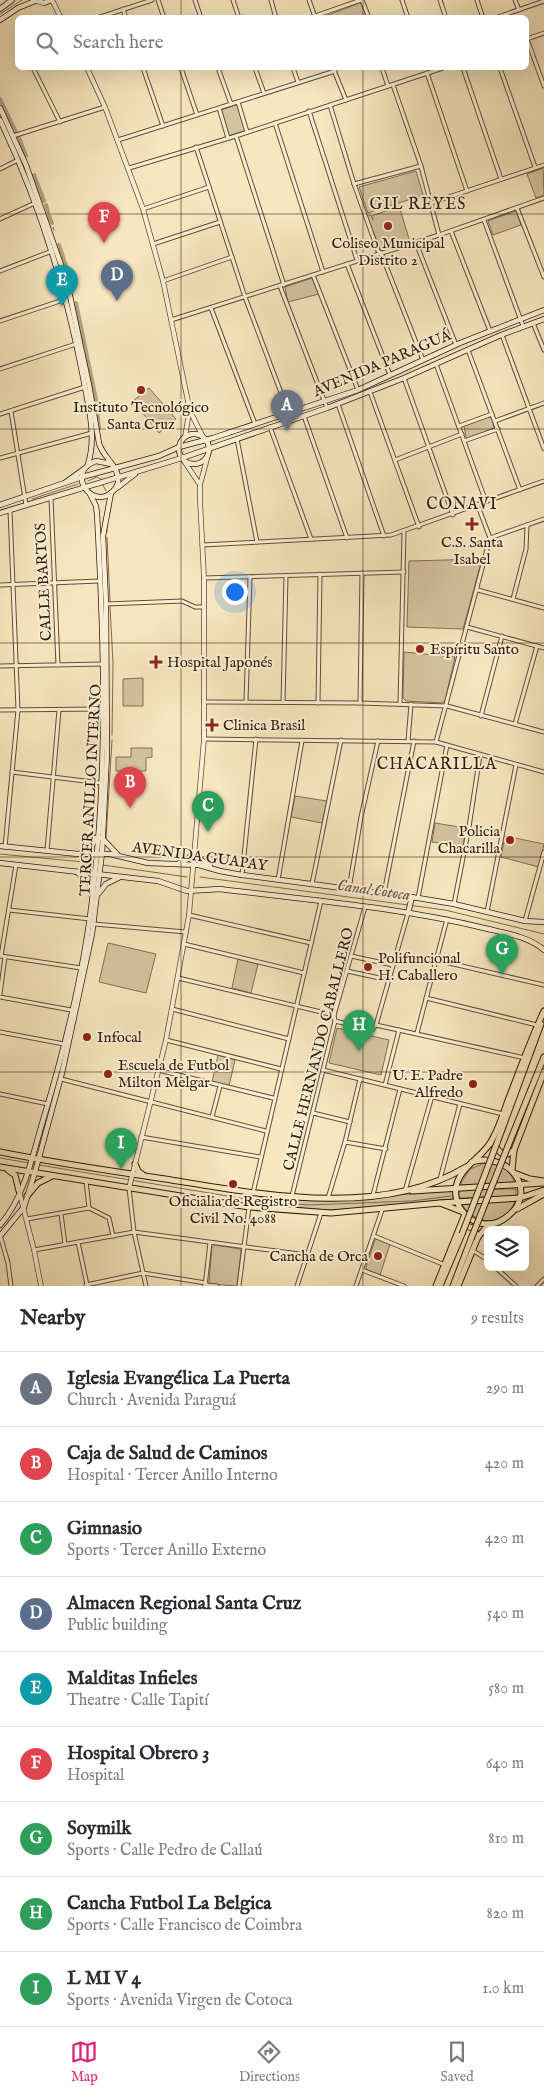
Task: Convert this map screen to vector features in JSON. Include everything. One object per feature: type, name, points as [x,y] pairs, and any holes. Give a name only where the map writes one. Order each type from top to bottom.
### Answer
[{"type":"main road","points":[[0,8],[12,0]]},
{"type":"main road","points":[[0,20],[35,0],[44,2],[52,0]]},
{"type":"main road","points":[[0,108],[26,165],[52,234],[66,281],[93,406],[99,443],[118,477]]},
{"type":"main road","points":[[0,114],[10,136],[13,136]]},
{"type":"main road","points":[[0,120],[47,230],[52,234]]},
{"type":"main road","points":[[13,136],[13,143],[19,157],[18,160]]},
{"type":"main road","points":[[26,165],[25,171],[52,251],[73,330]]},
{"type":"main road","points":[[44,229],[48,234],[61,278],[66,281]]},
{"type":"main road","points":[[66,281],[63,284],[85,386],[92,433],[92,451],[82,477],[84,488]]},
{"type":"main road","name":"AVENIDA PARAGUÁ","points":[[0,505],[60,486],[111,464],[121,466],[159,456],[204,438],[325,402],[358,390],[456,345],[544,310]]},
{"type":"main road","name":"AVENIDA PARAGUÁ","points":[[0,513],[183,459],[327,408],[370,392],[523,326],[544,319]]},
{"type":"main road","points":[[76,344],[80,347],[88,392],[93,406]]},
{"type":"main road","points":[[197,434],[204,438],[209,449],[208,455],[203,461],[196,464],[183,459],[179,448],[185,437],[197,434]]},
{"type":"main road","points":[[60,486],[96,461],[121,466]]},
{"type":"main road","points":[[90,494],[101,497],[112,492],[138,472]]},
{"type":"main road","name":"TERCER ANILLO INTERNO","points":[[0,1236],[24,1207],[28,1196],[61,1080],[94,924],[107,754],[107,651],[103,536],[112,492],[118,477]]},
{"type":"main road","name":"TERCER ANILLO INTERNO","points":[[84,488],[90,494],[96,506],[100,560],[104,661],[98,830],[99,856]]},
{"type":"main road","points":[[100,560],[103,600],[106,604],[103,610],[104,661]]},
{"type":"main road","points":[[107,651],[105,662],[106,705],[103,709],[107,754]]},
{"type":"main road","points":[[102,743],[103,767],[106,770]]},
{"type":"main road","points":[[101,783],[100,812],[103,824]]},
{"type":"main road","points":[[78,854],[91,847],[98,830]]},
{"type":"main road","points":[[102,838],[110,848],[121,856]]},
{"type":"main road","name":"AVENIDA GUAPAY","points":[[2,846],[99,856],[121,856],[148,863],[193,864],[242,875],[384,893],[411,899],[418,898],[454,904],[525,921],[544,922]]},
{"type":"main road","points":[[176,864],[187,860],[195,851],[201,860],[213,869]]},
{"type":"main road","name":"AVENIDA GUAPAY","points":[[0,863],[98,871],[158,881],[190,891],[220,889],[409,911],[520,937],[544,950]]},
{"type":"main road","points":[[72,870],[87,879],[96,894],[106,884],[122,876]]},
{"type":"main road","name":"TERCER ANILLO INTERNO","points":[[0,1225],[14,1207],[48,1104],[64,1044],[81,966],[92,900],[96,894]]},
{"type":"main road","points":[[409,911],[411,899]]},
{"type":"main road","points":[[81,966],[91,926],[94,924],[92,920],[92,900]]},
{"type":"main road","points":[[66,1055],[71,1010],[74,1007],[87,959]]},
{"type":"main road","points":[[544,1011],[503,1114],[495,1141],[496,1149],[501,1153],[508,1154],[511,1148],[544,1057]]},
{"type":"main road","points":[[440,1286],[495,1141],[538,1035],[544,1011]]},
{"type":"main road","points":[[61,1080],[59,1076],[64,1055],[64,1044]]},
{"type":"main road","points":[[453,1286],[471,1238],[544,1072]]},
{"type":"main road","points":[[44,1137],[50,1107],[48,1104]]},
{"type":"main road","points":[[460,1234],[464,1213],[456,1202],[456,1187],[461,1174],[495,1141]]},
{"type":"main road","points":[[511,1148],[513,1172]]},
{"type":"main road","points":[[0,1152],[31,1159],[125,1173],[132,1176],[146,1176],[253,1193],[292,1197],[373,1196],[456,1187],[520,1186],[544,1182]]},
{"type":"main road","points":[[472,1162],[495,1160],[505,1164],[513,1172],[520,1186],[520,1198],[514,1210]]},
{"type":"main road","points":[[125,1173],[131,1170],[135,1164]]},
{"type":"main road","points":[[135,1164],[138,1171],[146,1176]]},
{"type":"main road","points":[[0,1167],[249,1207],[321,1213],[382,1210],[456,1202],[520,1198],[544,1190]]},
{"type":"main road","points":[[0,1167],[15,1175],[19,1191]]},
{"type":"main road","points":[[412,1191],[439,1182],[467,1167]]},
{"type":"main road","points":[[513,1172],[544,1182]]},
{"type":"main road","points":[[28,1196],[38,1183],[54,1175]]},
{"type":"main road","points":[[440,1204],[464,1213],[477,1222],[489,1224],[502,1221],[514,1210],[533,1198],[544,1194]]},
{"type":"main road","points":[[458,1286],[478,1237],[489,1224]]},
{"type":"main road","points":[[436,1286],[463,1227],[470,1226],[476,1230],[478,1237]]},
{"type":"street","points":[[52,0],[60,15]]},
{"type":"street","points":[[106,15],[152,0]]},
{"type":"street","points":[[158,0],[163,15]]},
{"type":"street","points":[[195,0],[200,15]]},
{"type":"street","points":[[233,0],[238,15]]},
{"type":"street","points":[[270,0],[275,15]]},
{"type":"street","points":[[309,0],[314,15]]},
{"type":"street","points":[[321,15],[362,0],[368,15]]},
{"type":"street","points":[[402,0],[407,15]]},
{"type":"street","points":[[440,0],[445,15]]},
{"type":"street","points":[[477,0],[481,15]]},
{"type":"street","points":[[515,0],[519,10]]},
{"type":"street","points":[[504,15],[544,1]]},
{"type":"street","points":[[124,9],[125,15]]},
{"type":"street","points":[[529,38],[544,33]]},
{"type":"street","points":[[529,45],[544,86]]},
{"type":"street","points":[[34,70],[60,122]]},
{"type":"street","points":[[88,70],[105,107],[143,209],[163,281],[190,411],[204,438]]},
{"type":"street","points":[[144,70],[163,126]]},
{"type":"street","points":[[182,70],[197,115]]},
{"type":"street","points":[[219,70],[231,104]]},
{"type":"street","points":[[256,70],[264,93]]},
{"type":"street","points":[[294,70],[298,82]]},
{"type":"street","points":[[118,140],[334,70],[346,100]]},
{"type":"street","points":[[383,70],[388,86]]},
{"type":"street","points":[[129,168],[236,136],[437,70]]},
{"type":"street","points":[[463,70],[501,179]]},
{"type":"street","points":[[501,70],[536,167]]},
{"type":"street","points":[[427,73],[467,191]]},
{"type":"street","points":[[393,84],[421,166],[439,235]]},
{"type":"street","points":[[238,102],[248,132]]},
{"type":"street","points":[[330,105],[354,184],[378,251],[381,253],[423,360]]},
{"type":"street","points":[[13,136],[105,107]]},
{"type":"street","points":[[219,108],[228,138]]},
{"type":"street","points":[[309,111],[357,260]]},
{"type":"street","points":[[275,123],[323,272]]},
{"type":"street","points":[[236,136],[282,285],[327,408]]},
{"type":"street","points":[[196,147],[245,297],[289,414]]},
{"type":"street","points":[[0,169],[18,160]]},
{"type":"street","points":[[431,203],[544,165]]},
{"type":"street","points":[[354,184],[421,166]]},
{"type":"street","points":[[143,209],[209,187]]},
{"type":"street","points":[[172,320],[439,235],[544,198]]},
{"type":"street","points":[[0,219],[35,203]]},
{"type":"street","points":[[517,208],[544,278]]},
{"type":"street","points":[[484,220],[523,326]]},
{"type":"street","points":[[153,244],[220,222]]},
{"type":"street","points":[[451,231],[490,332]]},
{"type":"street","points":[[414,243],[418,248],[456,345]]},
{"type":"street","points":[[0,271],[52,251]]},
{"type":"street","points":[[163,281],[232,258]]},
{"type":"street","points":[[347,264],[391,375]]},
{"type":"street","points":[[313,275],[358,390]]},
{"type":"street","points":[[0,321],[66,299]]},
{"type":"street","points":[[211,308],[256,424]]},
{"type":"street","points":[[533,322],[544,350]]},
{"type":"street","points":[[502,335],[544,449]]},
{"type":"street","points":[[0,369],[76,344]]},
{"type":"street","points":[[468,350],[520,490]]},
{"type":"street","points":[[436,364],[486,502]]},
{"type":"street","points":[[404,378],[453,515]]},
{"type":"street","points":[[0,414],[85,386]]},
{"type":"street","points":[[370,392],[419,527]]},
{"type":"street","points":[[495,421],[544,403]]},
{"type":"street","points":[[338,404],[384,536]]},
{"type":"street","points":[[11,411],[26,505]]},
{"type":"street","points":[[185,437],[190,411]]},
{"type":"street","points":[[459,426],[492,414]]},
{"type":"street","points":[[304,416],[347,538]]},
{"type":"street","points":[[270,427],[311,540]]},
{"type":"street","points":[[464,441],[498,429]]},
{"type":"street","points":[[0,458],[92,433]]},
{"type":"street","points":[[395,460],[462,434]]},
{"type":"street","points":[[236,439],[257,542]]},
{"type":"street","points":[[146,1286],[134,1232],[129,1187],[140,1137],[166,1040],[189,915],[204,740],[204,578],[200,485],[208,455]]},
{"type":"street","points":[[183,459],[200,485]]},
{"type":"street","points":[[202,546],[384,536],[419,527],[544,481]]},
{"type":"street","name":"CALLE BARTOS","points":[[51,498],[58,665]]},
{"type":"street","points":[[436,742],[478,590],[490,538],[478,506]]},
{"type":"street","points":[[2,846],[18,710],[10,510]]},
{"type":"street","points":[[490,538],[544,518]]},
{"type":"street","points":[[513,599],[526,549],[526,525]]},
{"type":"street","points":[[400,704],[404,532]]},
{"type":"street","points":[[204,578],[404,572]]},
{"type":"street","points":[[360,703],[362,573]]},
{"type":"street","points":[[318,703],[320,574]]},
{"type":"street","points":[[283,702],[286,576]]},
{"type":"street","points":[[246,701],[250,577]]},
{"type":"street","points":[[0,585],[55,584],[100,580]]},
{"type":"street","points":[[478,590],[544,608]]},
{"type":"street","points":[[106,604],[182,601],[195,607],[204,607]]},
{"type":"street","points":[[467,627],[544,648]]},
{"type":"street","points":[[481,716],[502,636]]},
{"type":"street","points":[[515,724],[538,646]]},
{"type":"street","points":[[0,666],[58,665],[104,661]]},
{"type":"street","points":[[204,702],[246,701],[446,706],[544,732]]},
{"type":"street","points":[[408,741],[410,704]]},
{"type":"street","points":[[0,710],[103,709]]},
{"type":"street","points":[[47,851],[59,710]]},
{"type":"street","points":[[242,875],[256,739]]},
{"type":"street","points":[[204,740],[436,742],[544,772]]},
{"type":"street","points":[[312,884],[341,740]]},
{"type":"street","points":[[278,880],[302,741]]},
{"type":"street","points":[[349,889],[378,741]]},
{"type":"street","points":[[384,893],[414,741]]},
{"type":"street","points":[[418,898],[447,745]]},
{"type":"street","points":[[454,904],[480,755]]},
{"type":"street","points":[[487,913],[516,765]]},
{"type":"street","points":[[12,772],[101,783]]},
{"type":"street","points":[[525,921],[544,852]]},
{"type":"street","points":[[16,865],[2,956],[0,996],[71,1010]]},
{"type":"street","points":[[253,1193],[273,1098],[289,1039],[321,902]]},
{"type":"street","name":"CALLE HERNANDO CABALLERO","points":[[292,1197],[335,1021],[334,1015],[365,907]]},
{"type":"street","points":[[9,910],[90,919]]},
{"type":"street","points":[[335,1021],[372,1030],[376,1025],[409,911]]},
{"type":"street","points":[[189,915],[311,943]]},
{"type":"street","points":[[417,1034],[446,919]]},
{"type":"street","points":[[94,924],[186,932]]},
{"type":"street","points":[[184,944],[304,973]]},
{"type":"street","points":[[2,956],[81,966]]},
{"type":"street","points":[[352,956],[392,965]]},
{"type":"street","points":[[436,960],[544,985]]},
{"type":"street","points":[[347,971],[388,980]]},
{"type":"street","points":[[178,978],[334,1015]]},
{"type":"street","points":[[426,998],[537,1025]]},
{"type":"street","points":[[172,1009],[289,1039]]},
{"type":"street","points":[[376,1025],[525,1058]]},
{"type":"street","points":[[385,1085],[399,1030]]},
{"type":"street","points":[[0,1032],[64,1044]]},
{"type":"street","points":[[166,1040],[280,1069]]},
{"type":"street","points":[[158,1070],[273,1098]]},
{"type":"street","points":[[323,1070],[503,1114]]},
{"type":"street","points":[[328,1198],[345,1142],[360,1079]]},
{"type":"street","points":[[61,1080],[266,1131]]},
{"type":"street","points":[[212,1117],[220,1086]]},
{"type":"street","points":[[373,1196],[400,1089]]},
{"type":"street","points":[[0,1094],[48,1104]]},
{"type":"street","points":[[405,1192],[432,1096]]},
{"type":"street","points":[[439,1182],[460,1104]]},
{"type":"street","points":[[313,1113],[350,1122]]},
{"type":"street","points":[[140,1137],[260,1157]]},
{"type":"street","points":[[345,1142],[386,1149]]},
{"type":"street","points":[[85,1180],[89,1208]]},
{"type":"street","points":[[19,1191],[41,1286]]},
{"type":"street","points":[[239,1286],[249,1207]]},
{"type":"street","points":[[27,1219],[89,1208],[109,1218],[113,1236]]},
{"type":"street","points":[[356,1286],[382,1210]]},
{"type":"street","points":[[297,1286],[321,1213]]},
{"type":"street","points":[[60,1214],[65,1244]]},
{"type":"street","points":[[34,1250],[134,1232],[306,1256]]},
{"type":"street","points":[[0,1236],[8,1263],[11,1286]]},
{"type":"street","points":[[374,1236],[445,1265]]},
{"type":"street","points":[[78,1242],[87,1285],[143,1274],[217,1286]]},
{"type":"street","points":[[205,1284],[210,1243]]},
{"type":"street","points":[[472,1250],[484,1258]]},
{"type":"street","points":[[362,1270],[404,1286]]},
{"type":"street","points":[[499,1271],[516,1286]]},
{"type":"street","points":[[537,1286],[544,1280]]},
{"type":"shaded area","points":[[360,3],[366,15],[328,15]]},
{"type":"shaded area","points":[[236,105],[245,128],[244,131],[228,136],[221,110]]},
{"type":"shaded area","points":[[543,168],[544,195],[536,198],[527,174]]},
{"type":"shaded area","points":[[416,171],[423,195],[368,213],[359,187]]},
{"type":"shaded area","points":[[399,206],[410,242],[381,251],[367,216],[371,215],[373,220],[372,216]]},
{"type":"shaded area","points":[[516,211],[521,225],[493,235],[488,221]]},
{"type":"shaded area","points":[[312,278],[319,294],[288,302],[285,287]]},
{"type":"shaded area","points":[[149,388],[176,419],[159,433],[133,401]]},
{"type":"shaded area","points":[[488,417],[492,418],[494,428],[468,438],[466,437],[464,426]]},
{"type":"shaded area","points":[[482,559],[463,629],[407,627],[409,561]]},
{"type":"shaded area","points":[[404,652],[455,657],[445,701],[442,703],[406,701],[403,698]]},
{"type":"shaded area","points":[[143,678],[143,706],[123,706],[123,679]]},
{"type":"shaded area","points":[[131,748],[152,748],[152,757],[146,758],[146,771],[116,771],[116,757],[131,757]]},
{"type":"shaded area","points":[[295,796],[327,801],[322,823],[291,817]]},
{"type":"shaded area","points":[[435,823],[466,828],[463,847],[432,842]]},
{"type":"shaded area","points":[[505,836],[544,844],[539,867],[501,857]]},
{"type":"shaded area","points":[[108,943],[156,954],[146,993],[99,982]]},
{"type":"shaded area","points":[[238,959],[258,964],[251,993],[232,988]]},
{"type":"shaded area","points":[[337,1028],[389,1040],[381,1075],[329,1063]]},
{"type":"shaded area","points":[[218,1055],[235,1060],[229,1086],[212,1082]]},
{"type":"shaded area","points":[[485,1163],[504,1168],[515,1184],[460,1185],[470,1169]]},
{"type":"shaded area","points":[[459,1189],[516,1189],[516,1196],[459,1198]]},
{"type":"shaded area","points":[[453,1190],[453,1199],[374,1208],[326,1210],[258,1204],[259,1197],[332,1201]]},
{"type":"shaded area","points":[[515,1201],[504,1216],[490,1221],[474,1216],[461,1204]]},
{"type":"shaded area","points":[[377,1239],[390,1244],[380,1275],[367,1270],[366,1267]]},
{"type":"shaded area","points":[[215,1245],[240,1249],[237,1286],[211,1284],[209,1282],[212,1247]]},
{"type":"waterway","points":[[0,14],[22,0]]},
{"type":"waterway","points":[[0,99],[16,132]]},
{"type":"waterway","points":[[19,138],[26,156]]},
{"type":"waterway","points":[[34,175],[44,201]]},
{"type":"waterway","points":[[46,205],[48,212]]},
{"type":"waterway","points":[[49,216],[52,223]]},
{"type":"waterway","points":[[59,245],[70,278]]},
{"type":"waterway","points":[[71,283],[72,288]]},
{"type":"waterway","points":[[76,303],[96,400],[99,428]]},
{"type":"waterway","points":[[88,481],[97,477],[101,479]]},
{"type":"waterway","points":[[32,499],[78,484]]},
{"type":"waterway","points":[[103,485],[106,491]]},
{"type":"waterway","points":[[109,517],[111,507]]},
{"type":"waterway","points":[[107,526],[107,532]]},
{"type":"waterway","points":[[107,537],[110,601]]},
{"type":"waterway","points":[[110,606],[113,663],[112,735]]},
{"type":"waterway","points":[[106,839],[112,740]]},
{"type":"waterway","points":[[0,854],[94,863]]},
{"type":"waterway","points":[[103,865],[187,877]]},
{"type":"waterway","name":"Canal Cotoca","points":[[200,877],[445,910],[544,934]]},
{"type":"waterway","points":[[0,1158],[29,1163]]},
{"type":"waterway","points":[[33,1164],[258,1201],[309,1205],[412,1201],[451,1196]]},
{"type":"place","name":"Coliseo Municipal Distrito 2","points":[[388,226]]},
{"type":"place","name":"Hospital Obrero 3","points":[[104,243]]},
{"type":"place","name":"Almacen Regional Santa Cruz","points":[[117,301]]},
{"type":"place","name":"Malditas Infieles","points":[[62,306]]},
{"type":"place","name":"Instituto Tecnológico Santa Cruz","points":[[141,390]]},
{"type":"place","name":"Iglesia Evangélica La Puerta","points":[[287,431]]},
{"type":"place","name":"C.S. Santa Isabel","points":[[472,524]]},
{"type":"place","name":"Espíritu Santo","points":[[420,649]]},
{"type":"place","name":"Hospital Japonés","points":[[156,662]]},
{"type":"place","name":"Clinica Brasil","points":[[212,725]]},
{"type":"place","name":"Caja de Salud de Caminos","points":[[130,808]]},
{"type":"place","name":"Gimnasio","points":[[208,832]]},
{"type":"place","name":"Policia Chacarilla","points":[[510,840]]},
{"type":"place","name":"Polifuncional H. Caballero","points":[[368,967]]},
{"type":"place","name":"Soymilk","points":[[502,975]]},
{"type":"place","name":"Infocal","points":[[87,1037]]},
{"type":"place","name":"Cancha Futbol La Belgica","points":[[359,1051]]},
{"type":"place","name":"Escuela de Futbol Milton Melgar","points":[[108,1074]]},
{"type":"place","name":"U. E. Padre Alfredo","points":[[473,1084]]},
{"type":"place","name":"L MI V 4","points":[[121,1169]]},
{"type":"place","name":"Oficialia de Registro Civil No. 4088","points":[[233,1184]]},
{"type":"place","name":"Cancha de Orca","points":[[378,1256]]},
{"type":"district","name":"GIL REYES","points":[[418,203]]},
{"type":"district","name":"CONAVI","points":[[462,503]]},
{"type":"district","name":"CHACARILLA","points":[[437,763]]}]
